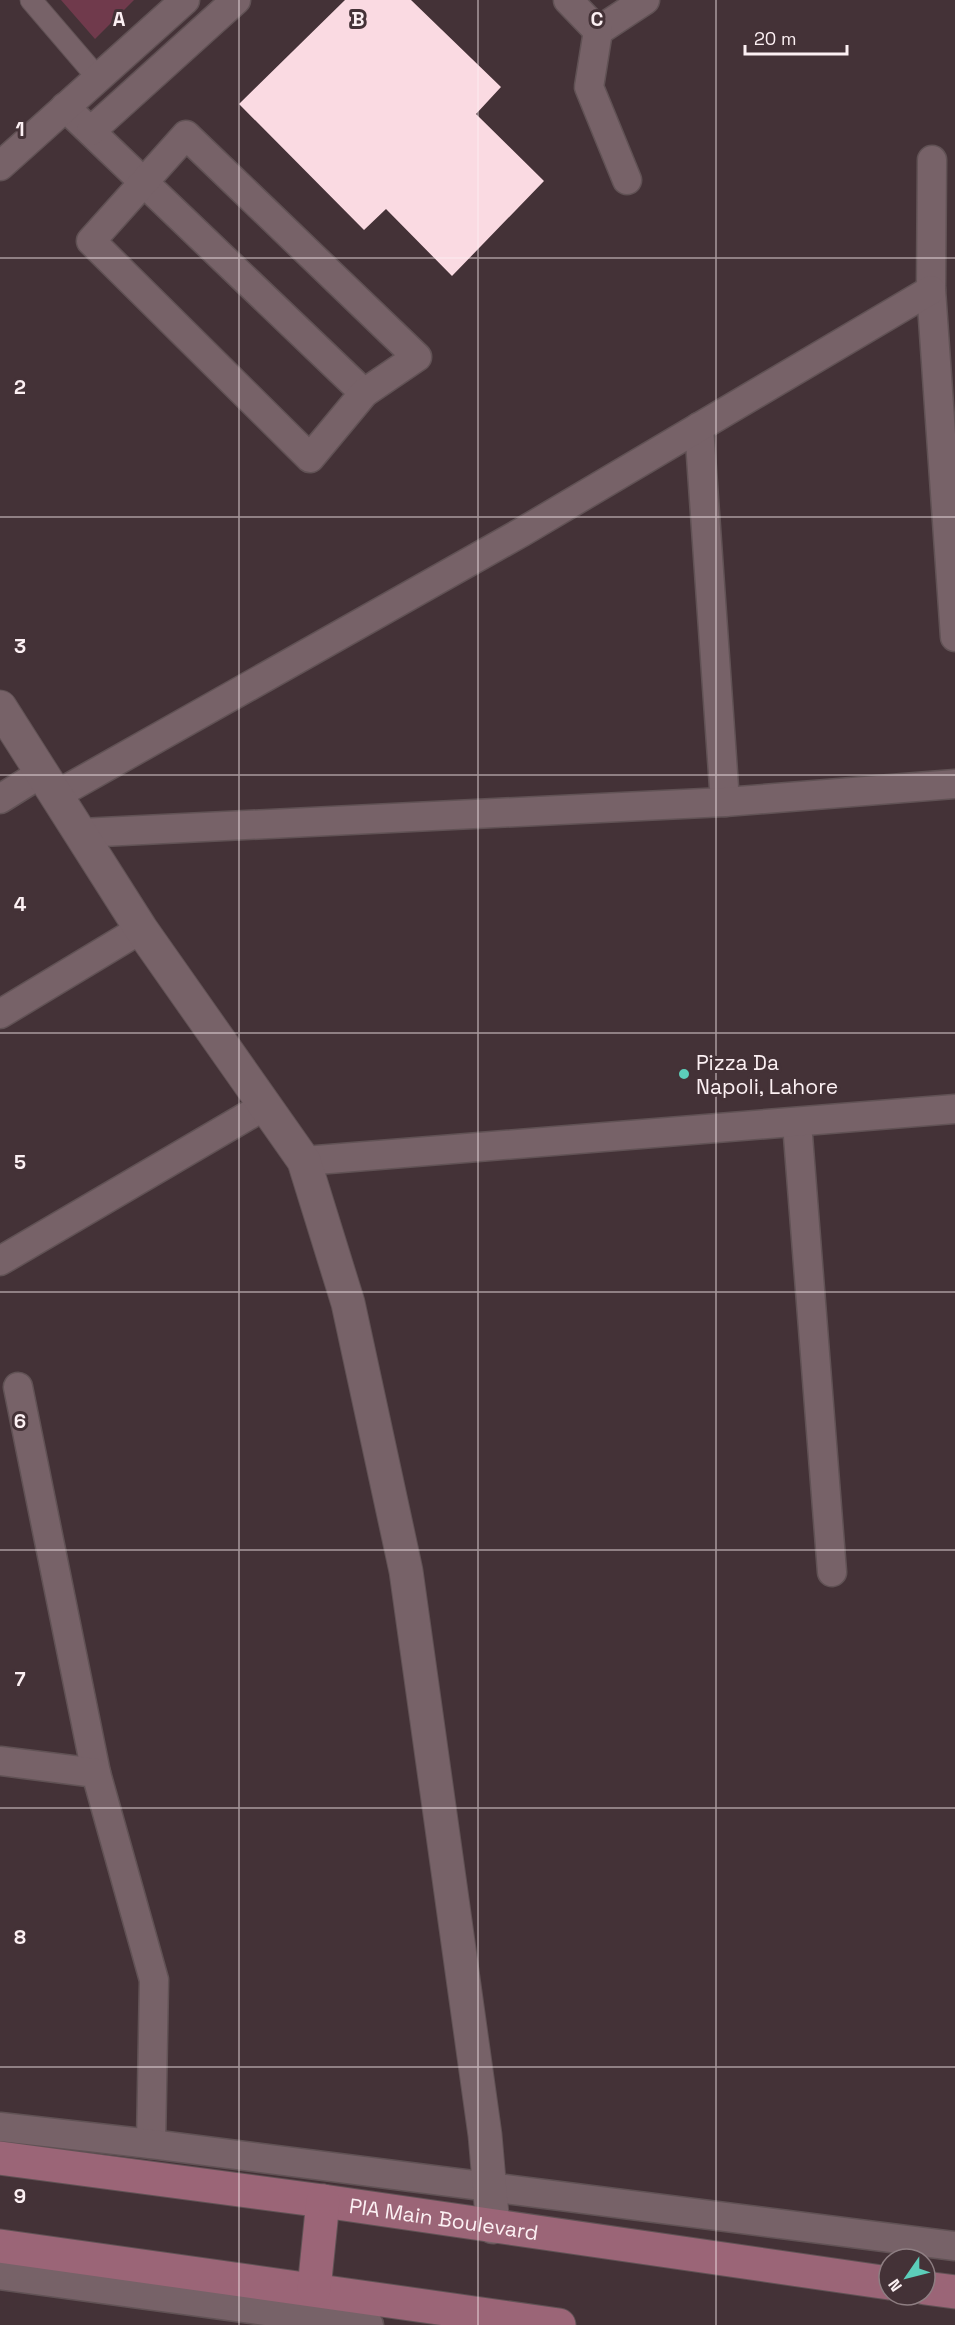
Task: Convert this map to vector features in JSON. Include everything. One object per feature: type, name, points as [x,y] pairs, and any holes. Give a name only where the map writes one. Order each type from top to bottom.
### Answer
[{"type":"main road","name":"PIA Main Boulevard","points":[[0,2158],[323,2201],[877,2281]]},
{"type":"main road","points":[[314,2289],[323,2201]]},
{"type":"main road","points":[[0,2246],[559,2325]]},
{"type":"main road","points":[[937,2290],[955,2292]]},
{"type":"street","points":[[31,0],[98,77]]},
{"type":"street","points":[[0,166],[185,0]]},
{"type":"street","points":[[91,131],[236,0]]},
{"type":"street","points":[[568,0],[598,31]]},
{"type":"street","points":[[627,180],[589,87],[598,31],[645,0]]},
{"type":"street","points":[[65,106],[364,393]]},
{"type":"street","points":[[186,135],[417,357],[364,393],[310,458],[91,241],[186,135]]},
{"type":"street","points":[[932,160],[931,290],[955,637]]},
{"type":"street","points":[[0,799],[50,783],[522,532],[931,290]]},
{"type":"street","points":[[699,427],[725,802]]},
{"type":"street","points":[[0,707],[141,929],[304,1161],[348,1303],[406,1571],[483,2124],[493,2227]]},
{"type":"street","points":[[81,833],[725,802],[955,784]]},
{"type":"street","points":[[0,1014],[141,929]]},
{"type":"street","points":[[0,1261],[266,1105]]},
{"type":"street","points":[[304,1161],[955,1109]]},
{"type":"street","points":[[797,1123],[832,1572]]},
{"type":"street","points":[[18,1387],[96,1773],[154,1980],[151,2144]]},
{"type":"street","points":[[0,1761],[96,1773]]},
{"type":"street","points":[[0,2127],[151,2144],[955,2246]]},
{"type":"street","points":[[0,2275],[369,2325]]},
{"type":"shaded area","points":[[61,0],[134,0],[95,39]]},
{"type":"building","points":[[345,0],[411,0],[501,87],[476,114],[544,181],[452,276],[386,209],[364,230],[239,104]]},
{"type":"place","name":"Pizza Da Napoli, Lahore","points":[[684,1074]]}]
